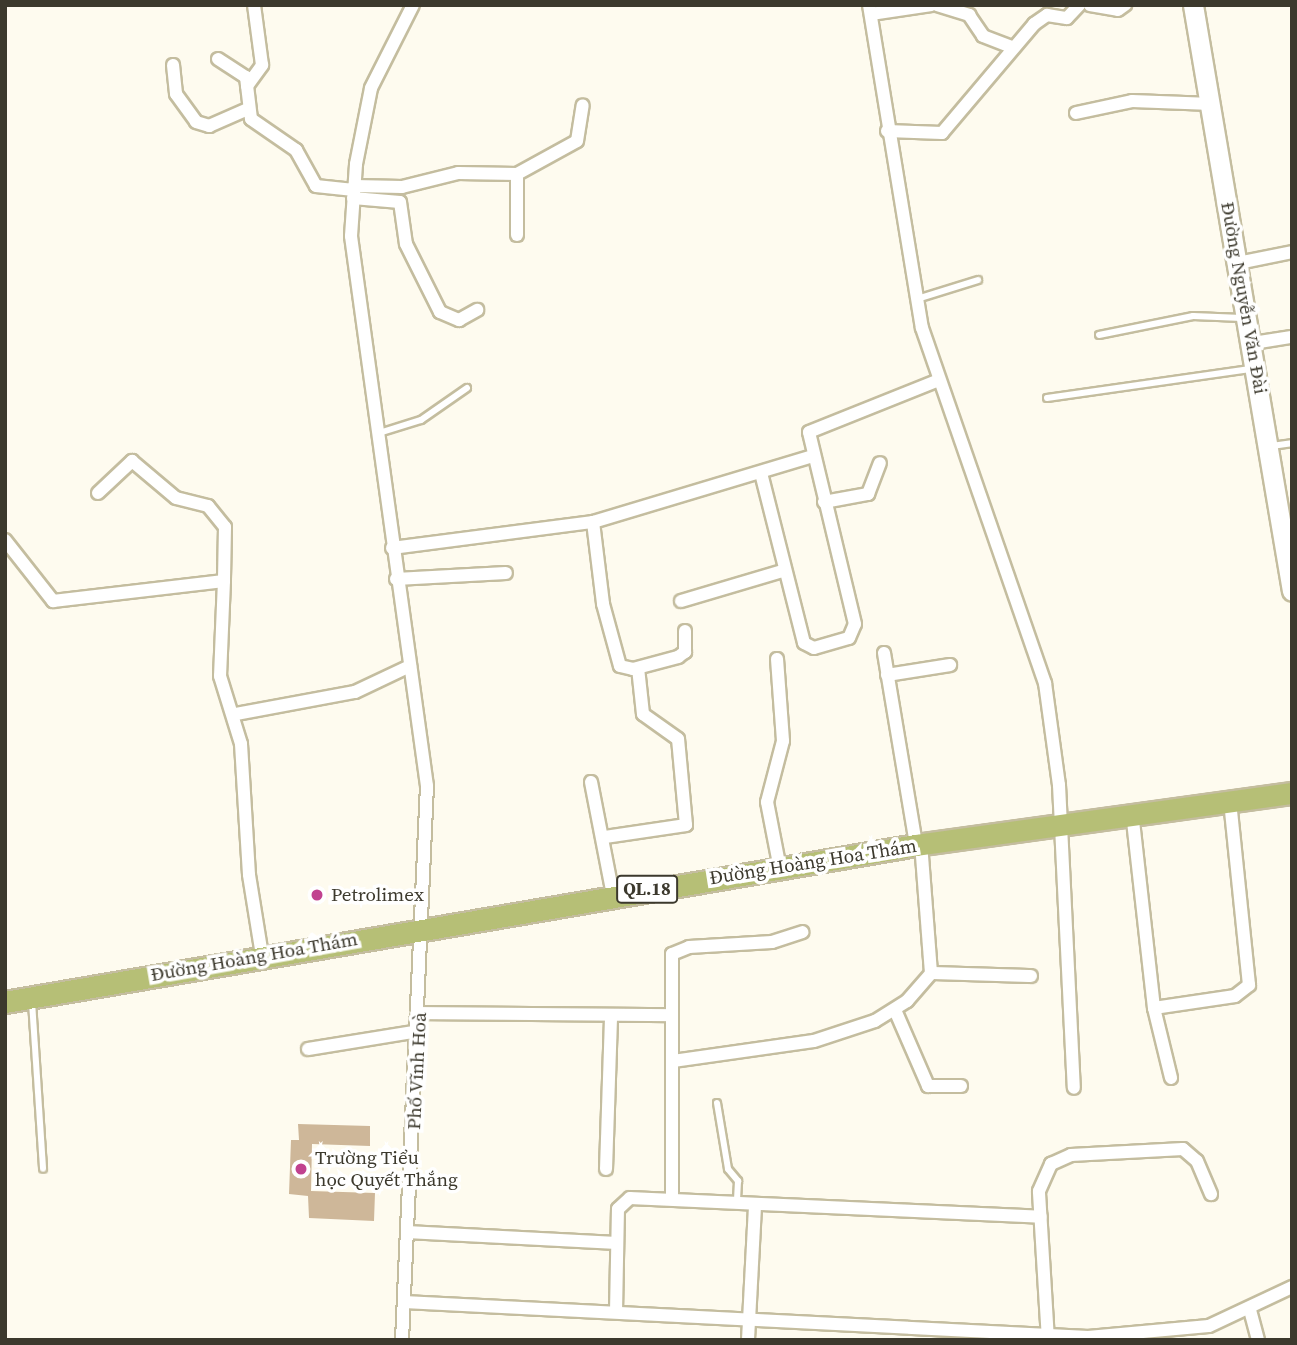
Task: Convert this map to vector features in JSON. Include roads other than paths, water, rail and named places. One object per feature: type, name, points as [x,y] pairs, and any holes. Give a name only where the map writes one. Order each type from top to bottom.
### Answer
[{"type":"main road","name":"Đường Hoàng Hoa Thám","points":[[5,1002],[262,955],[918,844],[1132,812],[1292,793]]},
{"type":"street","points":[[247,86],[262,65],[254,5]]},
{"type":"street","name":"Phố Vĩnh Hoà","points":[[402,1340],[425,928],[427,786],[355,270],[354,192],[371,89],[413,5]]},
{"type":"street","points":[[931,5],[870,10],[915,300],[939,380],[1045,683],[1059,823],[1074,1088]]},
{"type":"street","points":[[937,5],[969,15],[983,36],[1012,47]]},
{"type":"street","points":[[887,131],[942,132],[1012,47],[1041,18],[1068,18],[1079,5]]},
{"type":"street","points":[[1090,5],[1118,10],[1125,5]]},
{"type":"street","name":"Đường Nguyễn Văn Đài","points":[[1193,5],[1269,447],[1285,507],[1291,588]]},
{"type":"street","points":[[218,59],[246,77],[248,109],[260,130],[305,159],[316,186],[400,202],[406,244],[440,312],[459,320],[477,310]]},
{"type":"street","points":[[173,65],[176,94],[196,122],[223,122],[248,109]]},
{"type":"street","points":[[1076,113],[1132,102],[1212,104]]},
{"type":"street","points":[[354,192],[402,187],[458,173],[517,174],[576,141],[583,105]]},
{"type":"street","points":[[517,174],[517,235]]},
{"type":"street","points":[[1238,263],[1292,252]]},
{"type":"street","points":[[1253,343],[1292,337]]},
{"type":"street","points":[[761,473],[777,523],[782,572],[806,646],[853,635],[824,502],[810,457],[809,432],[819,424],[939,380]]},
{"type":"street","points":[[392,548],[593,522],[810,457]]},
{"type":"street","points":[[97,493],[132,461],[176,498],[208,506],[225,527],[218,657],[236,715],[262,955]]},
{"type":"street","points":[[824,502],[868,494],[880,463]]},
{"type":"street","points":[[593,522],[617,659],[627,670],[685,652],[685,631]]},
{"type":"street","points":[[5,540],[53,601],[224,582]]},
{"type":"street","points":[[681,601],[782,572]]},
{"type":"street","points":[[396,579],[506,573]]},
{"type":"street","points":[[884,653],[918,844],[931,973]]},
{"type":"street","points":[[777,659],[783,741],[767,802],[780,869]]},
{"type":"street","points":[[887,675],[950,665]]},
{"type":"street","points":[[236,715],[355,692],[410,666]]},
{"type":"street","points":[[605,837],[686,825],[678,738],[643,714],[638,668]]},
{"type":"street","points":[[591,782],[605,837],[613,895]]},
{"type":"street","points":[[1154,1008],[1235,996],[1249,985],[1230,800]]},
{"type":"street","points":[[1132,812],[1154,1008],[1171,1078]]},
{"type":"street","points":[[672,1198],[672,954],[689,947],[751,946],[802,932]]},
{"type":"street","points":[[673,1061],[814,1041],[895,1010],[931,973],[1031,976]]},
{"type":"street","points":[[895,1010],[928,1086],[961,1086]]},
{"type":"street","points":[[420,1013],[611,1018],[672,1014]]},
{"type":"street","points":[[606,1169],[611,1018]]},
{"type":"street","points":[[308,1049],[419,1031]]},
{"type":"street","points":[[1047,1337],[1041,1217],[1044,1172],[1071,1155],[1184,1149],[1197,1161],[1211,1194]]},
{"type":"street","points":[[616,1312],[616,1243],[624,1200],[672,1198],[755,1205],[1041,1217]]},
{"type":"street","points":[[748,1340],[755,1205]]},
{"type":"street","points":[[408,1232],[616,1243]]},
{"type":"street","points":[[404,1302],[1047,1337],[1178,1332],[1250,1310],[1292,1287]]},
{"type":"street","points":[[1250,1310],[1258,1340]]},
{"type":"lane","points":[[915,300],[978,280]]},
{"type":"lane","points":[[1099,335],[1193,316],[1248,319]]},
{"type":"lane","points":[[1046,398],[1257,368]]},
{"type":"lane","points":[[379,433],[421,420],[467,388]]},
{"type":"lane","points":[[1269,447],[1292,443]]},
{"type":"lane","points":[[32,997],[43,1169]]},
{"type":"lane","points":[[716,1103],[728,1169],[738,1181],[737,1203]]},
{"type":"place","name":"Petrolimex","points":[[317,895]]},
{"type":"place","name":"Trường Tiểu học Quyết Thắng","points":[[301,1169]]}]
